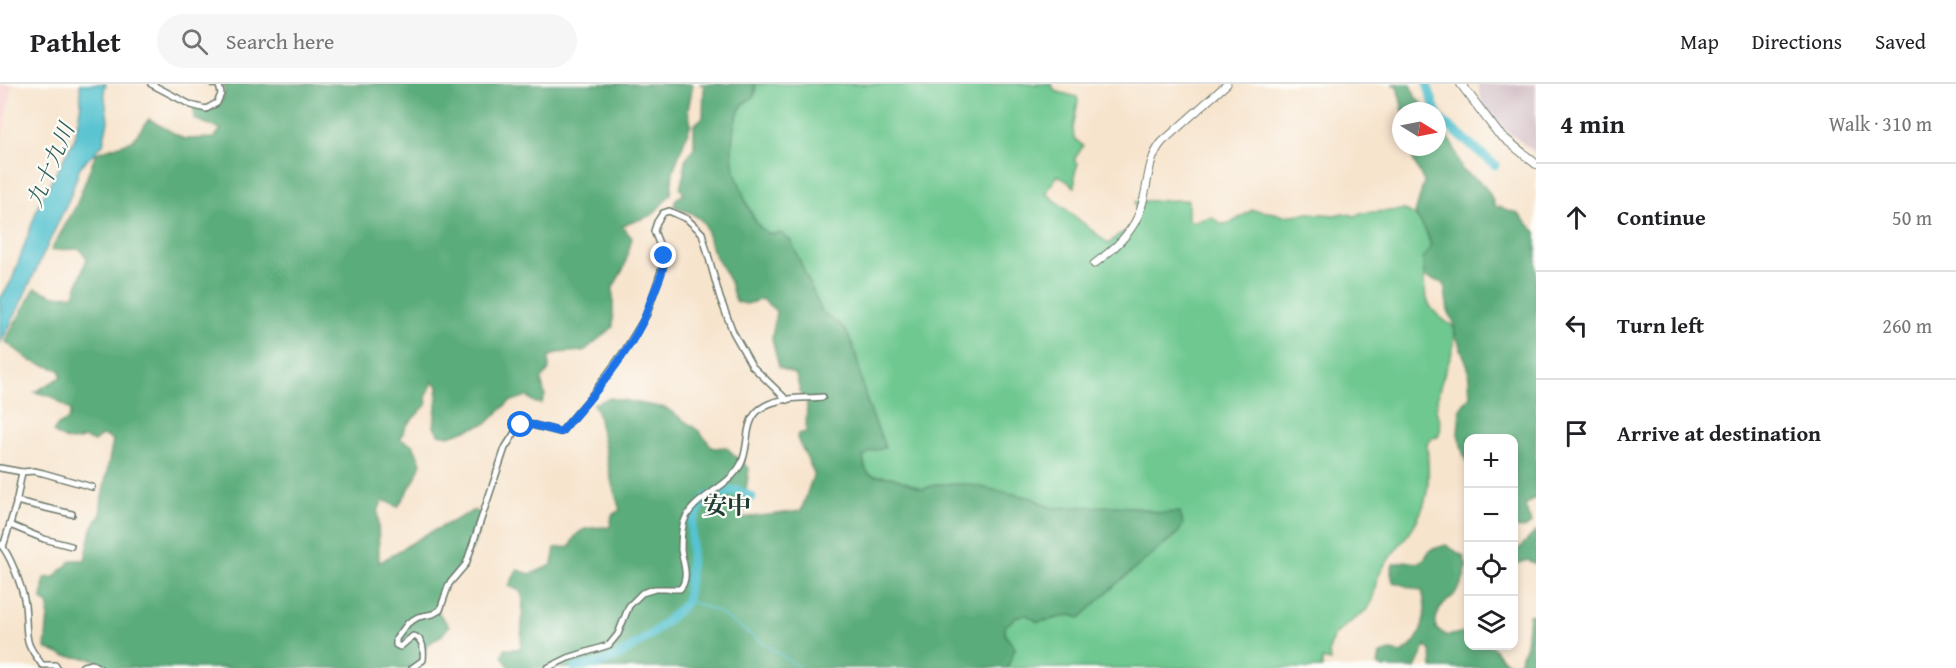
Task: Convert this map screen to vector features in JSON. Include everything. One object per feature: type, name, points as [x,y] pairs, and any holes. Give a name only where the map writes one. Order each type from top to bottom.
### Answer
[{"type":"main road","points":[[1461,84],[1498,133],[1536,164]]},
{"type":"street","points":[[151,84],[191,105],[206,109],[217,103],[221,94],[219,85],[213,84]]},
{"type":"street","points":[[1094,264],[1130,232],[1142,207],[1148,173],[1155,151],[1162,142],[1227,84]]},
{"type":"street","points":[[412,668],[423,660],[421,640],[413,636],[400,647],[396,645],[396,639],[401,630],[413,620],[440,610],[446,590],[466,564],[497,471],[511,437],[525,424],[561,432],[602,382],[642,323],[664,262],[654,231],[663,213],[669,211],[687,219],[702,233],[720,298],[737,340],[757,371],[787,400]]},
{"type":"street","points":[[547,668],[568,657],[609,645],[618,634],[629,606],[642,593],[655,589],[676,590],[682,586],[686,575],[681,541],[684,519],[689,512],[729,480],[740,466],[746,453],[749,425],[757,411],[768,405],[787,400],[823,397]]},
{"type":"street","points":[[0,468],[22,472],[34,471],[92,487]]},
{"type":"street","points":[[22,472],[10,525],[1,545],[17,574],[18,584],[24,598],[28,641],[33,652],[42,665],[55,665],[57,668]]},
{"type":"street","points":[[16,501],[72,514]]},
{"type":"street","points":[[10,525],[45,539],[71,546]]},
{"type":"street","points":[[81,668],[92,664],[99,668]]},
{"type":"shaded area","points":[[0,84],[13,84],[0,145]]},
{"type":"shaded area","points":[[1478,84],[1536,84],[1536,153],[1504,129],[1483,107]]},
{"type":"green space","points":[[223,84],[693,84],[688,110],[691,124],[673,171],[671,194],[652,215],[622,226],[632,238],[624,268],[613,287],[613,327],[584,351],[556,353],[549,357],[549,370],[541,380],[545,396],[541,404],[527,396],[509,402],[487,423],[449,436],[439,434],[434,427],[438,386],[433,382],[426,397],[427,404],[407,425],[400,439],[413,445],[421,463],[415,479],[398,507],[383,500],[378,511],[379,563],[425,535],[475,510],[483,515],[472,550],[440,591],[438,612],[449,626],[442,635],[427,645],[419,668],[102,668],[102,663],[93,659],[64,656],[45,648],[49,605],[42,600],[44,578],[54,577],[72,560],[85,560],[92,528],[101,514],[113,440],[102,435],[94,442],[85,438],[72,441],[53,432],[58,425],[68,420],[71,411],[53,397],[35,392],[61,377],[60,370],[31,361],[5,341],[35,288],[54,296],[74,295],[87,258],[80,249],[51,250],[76,206],[96,153],[132,141],[149,119],[184,139],[214,138],[221,129],[194,119],[194,107],[212,110],[216,107],[224,96]]},
{"type":"green space","points":[[699,84],[755,84],[754,97],[741,106],[735,123],[732,152],[735,171],[748,209],[756,223],[767,233],[781,233],[791,241],[822,312],[842,326],[851,341],[868,405],[885,448],[871,451],[863,457],[869,474],[892,477],[923,489],[938,484],[967,484],[1032,498],[1051,508],[1115,506],[1160,513],[1180,512],[1183,524],[1179,532],[1114,586],[1080,618],[1071,615],[1038,622],[1027,615],[1017,617],[1005,626],[1005,635],[1015,648],[1007,668],[510,668],[502,656],[505,649],[519,649],[521,645],[523,599],[520,591],[509,586],[517,570],[531,574],[552,565],[555,548],[570,547],[576,535],[585,529],[610,527],[612,515],[620,510],[612,484],[597,410],[593,404],[610,398],[666,408],[699,431],[713,448],[726,447],[749,469],[742,518],[801,511],[814,473],[797,438],[798,434],[806,432],[807,399],[801,395],[796,375],[779,367],[772,339],[776,311],[762,299],[747,304],[737,302],[730,282],[712,250],[705,225],[691,213],[674,206],[676,199],[684,194],[680,188],[685,160],[694,148],[694,125],[703,117],[704,85]]},
{"type":"green space","points":[[755,84],[1051,84],[1055,91],[1077,97],[1074,138],[1083,146],[1074,160],[1078,163],[1075,187],[1058,175],[1046,193],[1109,244],[1118,235],[1128,231],[1138,214],[1135,202],[1141,201],[1188,200],[1188,219],[1192,222],[1212,217],[1221,224],[1231,223],[1252,210],[1283,216],[1343,213],[1356,216],[1360,213],[1403,210],[1418,219],[1425,229],[1431,246],[1424,264],[1424,286],[1428,301],[1440,317],[1454,327],[1455,335],[1453,350],[1440,387],[1436,411],[1440,421],[1440,430],[1438,437],[1432,438],[1427,443],[1428,483],[1426,499],[1419,517],[1383,568],[1368,608],[1335,635],[1329,650],[1330,661],[1322,659],[1322,668],[1007,668],[1015,648],[1005,635],[1005,626],[1017,617],[1027,614],[1046,621],[1071,615],[1080,618],[1114,586],[1179,532],[1160,513],[1133,507],[1051,508],[1032,498],[938,484],[923,489],[892,477],[869,474],[863,457],[871,451],[885,448],[868,404],[851,341],[842,327],[822,312],[791,241],[768,233],[757,223],[745,200],[736,174],[732,151],[733,130],[739,111],[756,92]]},
{"type":"green space","points":[[1392,84],[1411,84],[1420,102],[1401,102],[1397,86]]},
{"type":"green space","points":[[1446,134],[1453,145],[1462,170],[1483,185],[1495,206],[1517,213],[1536,232],[1536,499],[1532,499],[1525,506],[1531,523],[1525,528],[1518,528],[1518,434],[1464,434],[1464,456],[1458,434],[1460,409],[1470,396],[1468,367],[1448,311],[1444,283],[1424,277],[1423,259],[1431,246],[1427,233],[1415,214],[1424,182],[1411,156],[1446,156]]},
{"type":"green space","points":[[1536,531],[1536,564],[1528,560],[1518,564],[1518,550]]},
{"type":"green space","points":[[1446,545],[1464,559],[1462,584],[1440,608],[1436,619],[1436,629],[1448,636],[1464,632],[1464,650],[1495,650],[1502,659],[1516,668],[1432,668],[1431,652],[1426,645],[1415,668],[1384,668],[1378,665],[1380,654],[1391,651],[1402,653],[1409,648],[1419,634],[1424,617],[1422,591],[1393,582],[1391,572],[1393,564],[1405,561],[1417,563],[1424,559],[1430,550]]},
{"type":"green space","points":[[1536,614],[1532,645],[1534,668],[1517,668],[1526,645],[1529,615]]},
{"type":"water","points":[[80,84],[106,84],[104,90],[108,121],[103,144],[80,167],[70,197],[0,343],[0,299],[12,280],[39,204],[75,138],[81,103]]},
{"type":"waterway","points":[[1427,84],[1433,102]]},
{"type":"waterway","points":[[1446,124],[1495,165]]},
{"type":"waterway","points":[[575,668],[600,663],[620,655],[652,634],[683,606],[687,600],[692,522],[706,497],[737,490],[752,497]]},
{"type":"waterway","points":[[687,600],[716,611],[800,668]]},
{"type":"district","name":"安中","points":[[727,506]]},
{"type":"route","points":[[521,425],[540,426],[561,432],[576,415],[625,350],[647,314],[662,273],[664,256]]},
{"type":"water label","name":"九十九川","points":[[50,165]]}]
